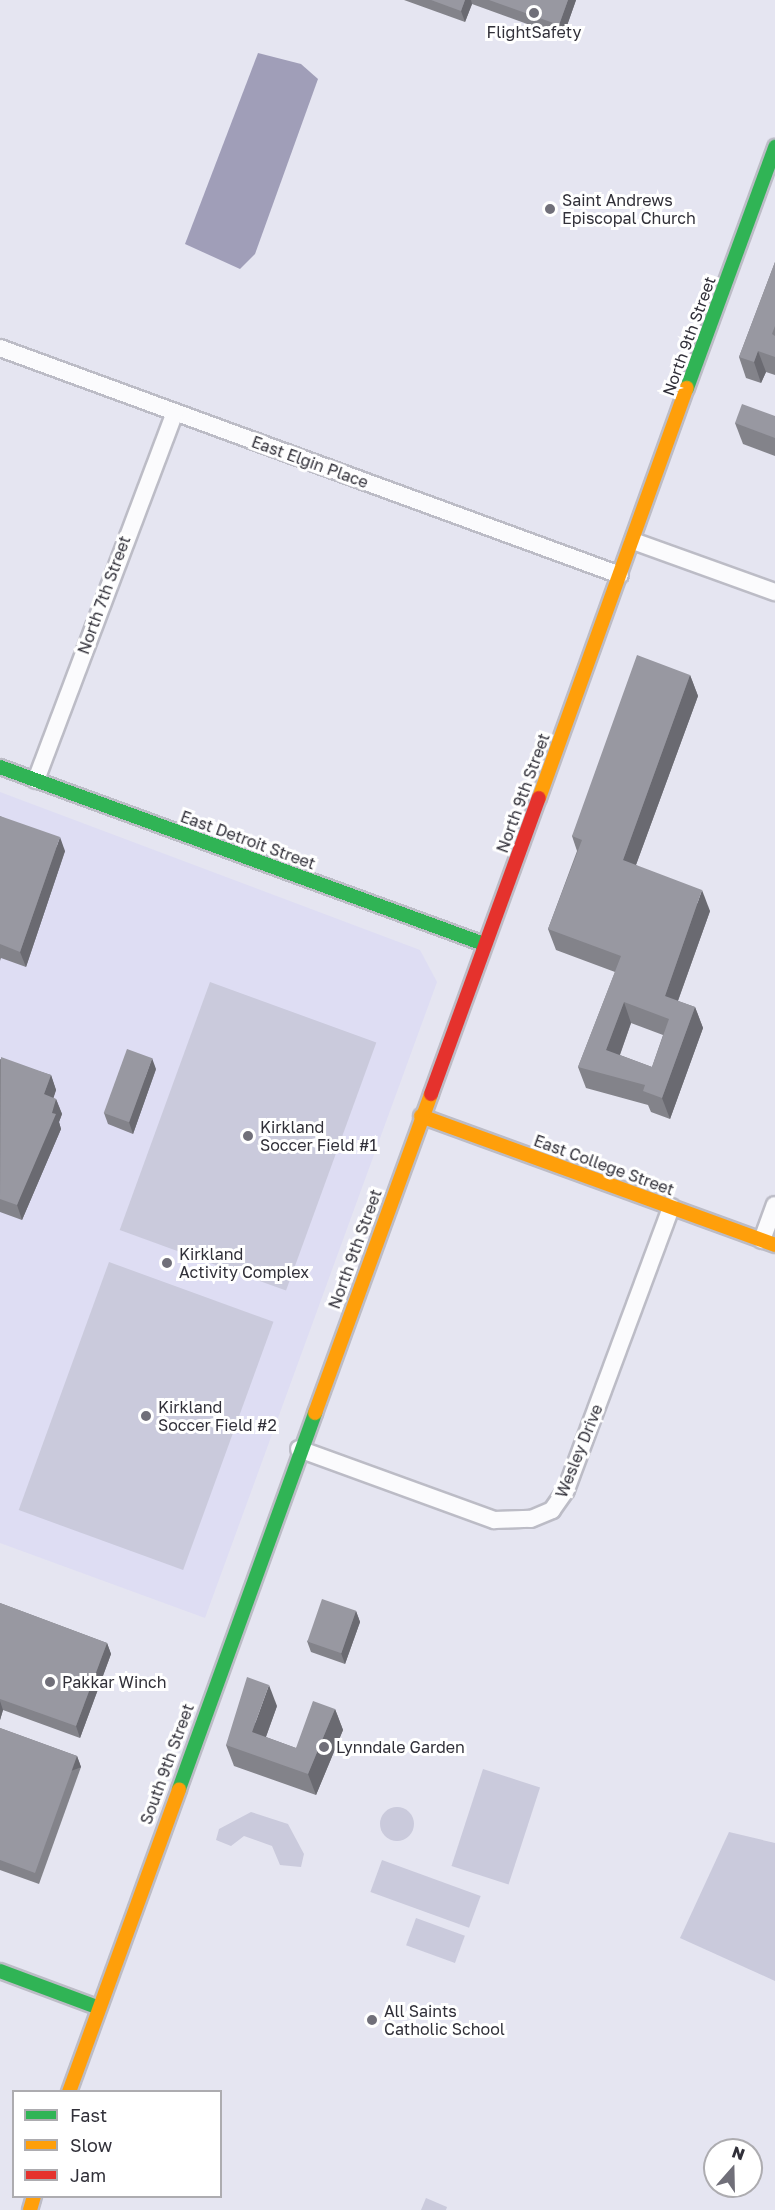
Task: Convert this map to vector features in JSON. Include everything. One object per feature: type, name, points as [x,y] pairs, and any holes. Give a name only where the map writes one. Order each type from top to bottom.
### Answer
[{"type":"main road","name":"North 9th Street","points":[[299,1449],[633,541],[775,147]]},
{"type":"main road","name":"East Detroit Street","points":[[0,767],[484,944]]},
{"type":"main road","name":"East College Street","points":[[421,1116],[769,1242]]},
{"type":"main road","name":"South 9th Street","points":[[69,2090],[97,2007],[299,1449]]},
{"type":"main road","points":[[0,1971],[97,2007]]},
{"type":"street","name":"East Elgin Place","points":[[0,348],[620,575]]},
{"type":"street","name":"North 7th Street","points":[[36,780],[175,412]]},
{"type":"street","points":[[633,541],[775,592]]},
{"type":"street","points":[[769,1242],[775,1205]]},
{"type":"street","name":"Wesley Drive","points":[[299,1449],[494,1520],[531,1519],[552,1510],[566,1490],[671,1207]]},
{"type":"shaded area","points":[[258,53],[301,64],[318,79],[255,254],[240,269],[185,244]]},
{"type":"shaded area","name":"Kirkland Activity Complex","points":[[0,792],[420,950],[437,982],[205,1618],[0,1543]]},
{"type":"shaded area","name":"Kirkland Soccer Field #1","points":[[210,982],[376,1043],[286,1291],[120,1230]]},
{"type":"shaded area","name":"Kirkland Soccer Field #2","points":[[109,1262],[273,1322],[183,1570],[19,1510]]},
{"type":"shaded area","points":[[483,1769],[540,1788],[509,1885],[451,1866]]},
{"type":"shaded area","points":[[397,1807],[409,1812],[414,1824],[409,1836],[397,1841],[385,1836],[380,1824],[385,1812]]},
{"type":"shaded area","points":[[251,1812],[288,1824],[304,1854],[301,1867],[280,1865],[272,1846],[244,1836],[231,1846],[216,1840],[219,1829]]},
{"type":"shaded area","points":[[729,1832],[775,1843],[775,1981],[680,1938]]},
{"type":"shaded area","points":[[382,1860],[481,1896],[469,1928],[370,1892]]},
{"type":"shaded area","points":[[416,1918],[465,1936],[455,1963],[406,1945]]},
{"type":"shaded area","points":[[426,2198],[447,2207],[446,2210],[421,2210]]},
{"type":"building","points":[[431,0],[465,0],[461,11]]},
{"type":"building","points":[[489,0],[568,0],[559,25]]},
{"type":"building","points":[[775,262],[775,326],[772,334],[775,336],[775,357],[758,351],[754,362],[739,357]]},
{"type":"building","points":[[742,404],[775,416],[775,438],[735,423]]},
{"type":"building","points":[[637,655],[690,675],[623,860],[702,890],[665,996],[695,1007],[662,1098],[643,1091],[645,1085],[578,1067],[621,956],[548,929],[582,840],[572,836]],"holes":[[[624,1002],[669,1019],[652,1067],[606,1050]]]},
{"type":"building","points":[[0,816],[60,837],[20,952],[0,944]]},
{"type":"building","points":[[127,1049],[152,1058],[129,1122],[104,1113]]},
{"type":"building","points":[[1,1057],[51,1075],[44,1094],[56,1099],[52,1113],[56,1114],[17,1205],[0,1199]]},
{"type":"building","points":[[322,1599],[356,1611],[341,1653],[307,1642]]},
{"type":"building","name":"Pakkar Winch","points":[[0,1603],[107,1643],[76,1726],[0,1699]]},
{"type":"building","points":[[247,1677],[269,1685],[252,1732],[296,1748],[313,1701],[335,1709],[308,1774],[226,1745]]},
{"type":"building","points":[[0,1728],[77,1756],[35,1873],[0,1860]]},
{"type":"traffic: fast","points":[[687,388],[775,147]]},
{"type":"traffic: fast","points":[[0,767],[484,944]]},
{"type":"traffic: fast","points":[[179,1789],[315,1413]]},
{"type":"traffic: fast","points":[[0,1971],[97,2007]]},
{"type":"traffic: slow","points":[[539,798],[687,388]]},
{"type":"traffic: slow","points":[[315,1413],[431,1094]]},
{"type":"traffic: slow","points":[[421,1116],[775,1245]]},
{"type":"traffic: slow","points":[[70,2090],[179,1789]]},
{"type":"traffic: slow","points":[[30,2210],[33,2198]]},
{"type":"traffic: jam","points":[[431,1094],[539,798]]},
{"type":"place","name":"FlightSafety","points":[[534,13]]},
{"type":"place","name":"Saint Andrews Episcopal Church","points":[[550,209]]},
{"type":"place","name":"Kirkland Soccer Field #1","points":[[248,1136]]},
{"type":"place","name":"Kirkland Activity Complex","points":[[167,1263]]},
{"type":"place","name":"Kirkland Soccer Field #2","points":[[146,1416]]},
{"type":"place","name":"Pakkar Winch","points":[[50,1682]]},
{"type":"place","name":"Lynndale Garden","points":[[324,1747]]},
{"type":"place","name":"All Saints Catholic School","points":[[372,2020]]}]
